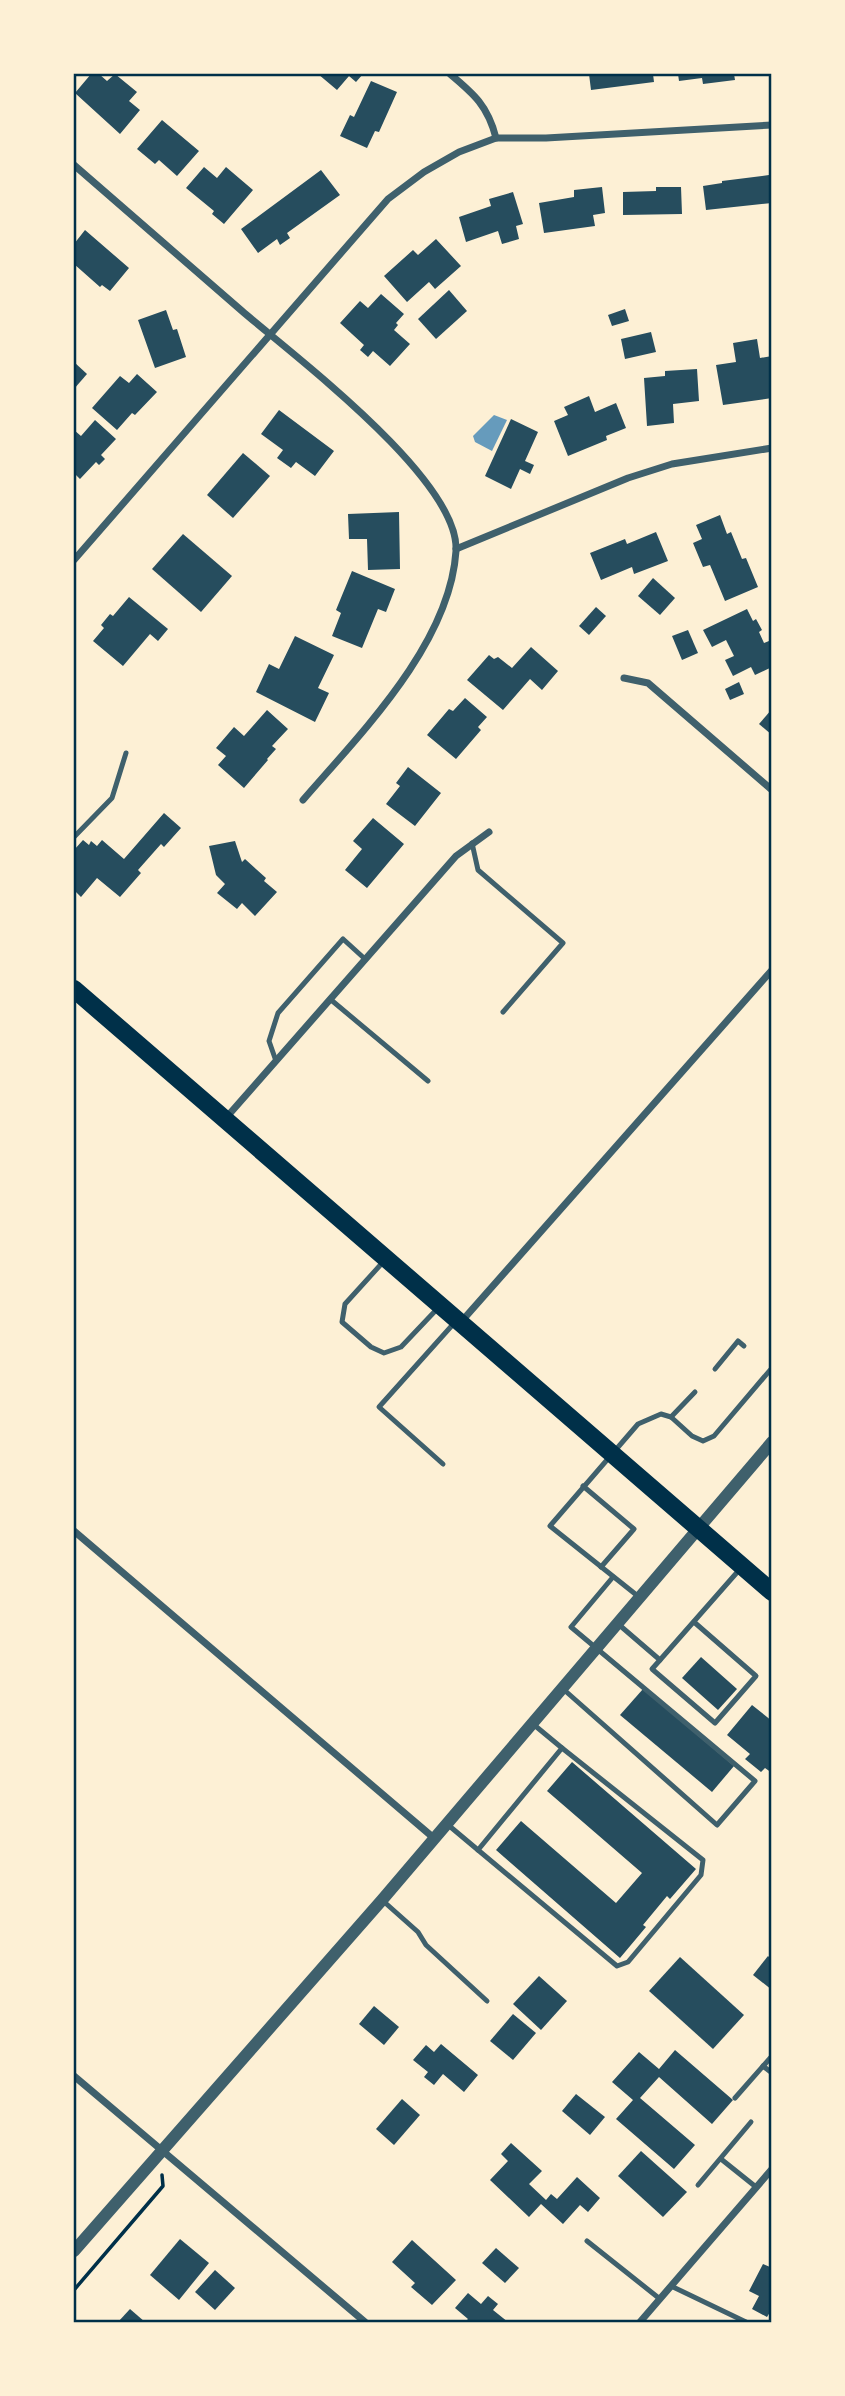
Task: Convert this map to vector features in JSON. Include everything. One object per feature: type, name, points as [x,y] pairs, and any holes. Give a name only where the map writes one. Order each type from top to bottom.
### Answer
[{"type":"main road","points":[[74,989],[772,1592]]},
{"type":"street","points":[[450,74],[483,105],[492,122],[496,138]]},
{"type":"street","points":[[74,561],[388,199],[424,172],[459,152],[496,138],[546,138],[772,125]]},
{"type":"street","points":[[74,165],[379,428],[420,474],[449,519],[456,549],[452,578],[442,609],[410,670],[303,800]]},
{"type":"street","points":[[456,549],[628,478],[672,464],[772,448]]},
{"type":"street","points":[[624,678],[648,684],[772,790]]},
{"type":"street","points":[[225,1120],[456,856],[489,832]]},
{"type":"street","points":[[459,1322],[772,970]]},
{"type":"street","points":[[74,2251],[435,1839],[771,1443]]},
{"type":"street","points":[[74,1531],[435,1839]]},
{"type":"street","points":[[74,2077],[365,2322]]},
{"type":"street","points":[[640,2322],[772,2169]]},
{"type":"lane","points":[[74,837],[112,798],[126,753]]},
{"type":"lane","points":[[472,843],[478,870],[563,943],[503,1012]]},
{"type":"lane","points":[[276,1061],[269,1041],[278,1013],[343,940],[365,959]]},
{"type":"lane","points":[[330,999],[428,1081]]},
{"type":"lane","points":[[386,1259],[345,1304],[342,1322],[372,1347],[384,1353],[401,1347],[440,1306]]},
{"type":"lane","points":[[443,1464],[379,1408],[459,1322]]},
{"type":"lane","points":[[715,1369],[726,1361],[738,1341],[744,1346]]},
{"type":"lane","points":[[639,1597],[550,1526],[638,1424],[661,1414],[671,1417],[692,1436],[703,1441],[770,1368]]},
{"type":"lane","points":[[671,1417],[695,1392]]},
{"type":"lane","points":[[684,1405],[690,1409]]},
{"type":"lane","points":[[583,1486],[634,1529],[601,1567]]},
{"type":"lane","points":[[694,1622],[756,1676],[715,1723],[652,1670],[742,1567]]},
{"type":"lane","points":[[562,1688],[717,1825],[755,1781],[571,1627],[613,1577]]},
{"type":"lane","points":[[617,1623],[660,1660]]},
{"type":"lane","points":[[447,1824],[617,1966],[628,1962],[701,1875],[703,1860],[532,1723]]},
{"type":"lane","points":[[478,1850],[562,1748]]},
{"type":"lane","points":[[382,1900],[418,1932],[426,1945],[488,2001]]},
{"type":"lane","points":[[735,2098],[772,2056]]},
{"type":"lane","points":[[763,2066],[772,2073]]},
{"type":"lane","points":[[698,2185],[751,2122]]},
{"type":"lane","points":[[721,2159],[756,2188]]},
{"type":"lane","points":[[587,2241],[660,2299]]},
{"type":"lane","points":[[671,2286],[746,2322]]},
{"type":"path","points":[[74,2290],[163,2186],[162,2151]]},
{"type":"water","points":[[494,415],[507,420],[492,451],[475,442],[473,436]]},
{"type":"building","points":[[91,74],[99,74],[107,81],[115,74],[137,92],[129,101],[140,110],[120,134],[75,93]]},
{"type":"building","points":[[318,74],[363,74],[356,82],[349,76],[337,90]]},
{"type":"building","points":[[589,74],[653,74],[654,82],[591,90]]},
{"type":"building","points":[[678,74],[734,74],[735,80],[703,84],[702,78],[679,81]]},
{"type":"building","points":[[371,81],[397,92],[379,132],[375,131],[367,148],[340,136],[350,115],[354,117]]},
{"type":"building","points":[[162,120],[199,151],[177,176],[159,160],[155,164],[137,149]]},
{"type":"building","points":[[204,167],[217,178],[226,167],[253,190],[224,224],[212,214],[214,211],[186,188]]},
{"type":"building","points":[[321,170],[340,195],[287,233],[290,238],[280,245],[277,239],[258,253],[241,229]]},
{"type":"building","points":[[769,175],[772,203],[706,210],[703,186]]},
{"type":"building","points":[[602,187],[605,213],[593,215],[595,226],[544,233],[539,203],[574,197],[574,190]]},
{"type":"building","points":[[656,187],[681,187],[682,214],[623,215],[623,192],[656,191]]},
{"type":"building","points":[[513,192],[523,224],[516,226],[519,239],[502,244],[498,231],[466,242],[459,217],[491,206],[489,199]]},
{"type":"building","points":[[85,230],[129,268],[110,291],[102,285],[100,287],[74,264],[74,244]]},
{"type":"building","points":[[436,239],[461,266],[435,289],[429,282],[407,302],[384,276],[413,250],[418,255]]},
{"type":"building","points":[[449,290],[467,311],[436,339],[418,319]]},
{"type":"building","points":[[381,294],[404,314],[394,330],[410,344],[390,366],[373,351],[368,357],[360,350],[364,345],[340,323],[360,301],[368,308]]},
{"type":"building","points":[[625,309],[629,321],[612,326],[608,315]]},
{"type":"building","points":[[166,310],[173,330],[177,329],[186,357],[155,368],[138,320]]},
{"type":"building","points":[[651,332],[656,352],[625,359],[621,339]]},
{"type":"building","points":[[757,339],[760,358],[772,356],[772,398],[723,405],[716,365],[736,362],[733,343]]},
{"type":"building","points":[[74,362],[87,374],[74,389]]},
{"type":"building","points":[[697,369],[699,401],[673,404],[674,423],[647,426],[644,378],[665,376],[665,371]]},
{"type":"building","points":[[137,374],[157,392],[117,430],[92,408],[120,376],[129,383]]},
{"type":"building","points":[[589,396],[595,412],[616,403],[626,428],[606,436],[607,440],[568,456],[554,421],[568,415],[564,407]]},
{"type":"building","points":[[279,410],[334,451],[315,476],[296,462],[291,468],[277,458],[283,450],[261,434]]},
{"type":"building","points":[[511,419],[538,432],[525,461],[534,465],[530,474],[520,469],[511,489],[485,476]]},
{"type":"building","points":[[95,420],[116,439],[101,455],[105,459],[99,465],[96,462],[80,479],[74,473],[74,430],[81,436]]},
{"type":"building","points":[[243,453],[270,476],[233,518],[207,495]]},
{"type":"building","points":[[399,512],[400,569],[368,570],[367,539],[349,539],[348,514]]},
{"type":"building","points":[[720,515],[727,534],[731,532],[742,559],[746,558],[758,587],[725,601],[710,565],[703,567],[693,543],[702,539],[696,525]]},
{"type":"building","points":[[656,532],[668,561],[634,574],[632,567],[601,580],[590,553],[625,539],[627,544]]},
{"type":"building","points":[[183,534],[232,576],[201,612],[152,569]]},
{"type":"building","points":[[352,571],[395,589],[386,612],[378,609],[362,648],[332,636],[341,613],[336,610]]},
{"type":"building","points":[[653,578],[675,598],[660,615],[638,596]]},
{"type":"building","points":[[129,597],[168,629],[158,641],[150,634],[123,666],[93,641],[104,628],[101,625],[110,614],[113,616]]},
{"type":"building","points":[[596,607],[606,616],[589,635],[579,626]]},
{"type":"building","points":[[747,609],[762,630],[759,632],[764,643],[769,641],[772,645],[772,667],[755,675],[751,667],[733,676],[725,660],[734,656],[726,640],[712,647],[703,630]]},
{"type":"building","points":[[688,630],[698,653],[682,660],[672,636]]},
{"type":"building","points":[[295,636],[334,655],[318,688],[329,693],[315,722],[256,692],[269,664],[279,669]]},
{"type":"building","points":[[531,647],[558,671],[542,690],[530,679],[503,710],[467,680],[489,655],[494,659],[498,657],[512,668]]},
{"type":"building","points":[[739,682],[744,694],[730,700],[725,689]]},
{"type":"building","points":[[465,698],[487,717],[478,727],[481,730],[456,759],[427,735],[449,709],[453,711]]},
{"type":"building","points":[[772,709],[772,735],[759,724]]},
{"type":"building","points":[[267,710],[288,729],[272,746],[276,749],[244,788],[218,765],[226,756],[216,748],[234,727],[244,736]]},
{"type":"building","points":[[408,767],[441,793],[415,826],[386,804],[400,786],[396,783]]},
{"type":"building","points":[[164,813],[181,828],[164,847],[161,844],[138,870],[141,873],[120,897],[97,878],[81,897],[74,890],[74,850],[83,840],[89,845],[91,841],[97,846],[102,840],[124,859]]},
{"type":"building","points":[[373,818],[404,844],[367,888],[345,870],[362,849],[353,841]]},
{"type":"building","points":[[235,841],[242,862],[245,859],[277,892],[255,916],[242,903],[237,909],[217,893],[225,884],[216,875],[209,846]]},
{"type":"building","points":[[701,1657],[737,1689],[718,1710],[682,1678]]},
{"type":"building","points":[[643,1689],[734,1766],[712,1792],[620,1715]]},
{"type":"building","points":[[752,1705],[772,1721],[772,1773],[765,1768],[761,1772],[745,1759],[750,1754],[727,1735]]},
{"type":"building","points":[[572,1762],[696,1869],[670,1899],[667,1896],[620,1958],[496,1850],[521,1821],[616,1903],[642,1873],[547,1791]]},
{"type":"building","points":[[768,1956],[772,1960],[772,1990],[753,1975]]},
{"type":"building","points":[[680,1957],[744,2015],[713,2049],[649,1991]]},
{"type":"building","points":[[539,1976],[567,2001],[541,2030],[513,2004]]},
{"type":"building","points":[[374,2006],[399,2027],[384,2045],[359,2024]]},
{"type":"building","points":[[513,2014],[536,2033],[513,2060],[490,2041]]},
{"type":"building","points":[[441,2044],[478,2075],[464,2092],[443,2074],[434,2085],[424,2077],[428,2072],[413,2060],[426,2045],[434,2052]]},
{"type":"building","points":[[675,2050],[733,2100],[712,2124],[659,2077],[640,2098],[695,2145],[674,2169],[616,2119],[633,2100],[612,2082],[639,2052],[659,2069]]},
{"type":"building","points":[[576,2094],[605,2117],[590,2135],[562,2111]]},
{"type":"building","points":[[402,2099],[420,2115],[394,2145],[376,2129]]},
{"type":"building","points":[[511,2143],[542,2171],[529,2184],[546,2200],[551,2194],[557,2199],[577,2177],[600,2198],[588,2212],[580,2205],[563,2224],[541,2204],[529,2217],[490,2180],[508,2161],[501,2154]]},
{"type":"building","points":[[641,2151],[687,2192],[663,2217],[618,2176]]},
{"type":"building","points":[[180,2239],[209,2263],[179,2300],[150,2275]]},
{"type":"building","points":[[412,2240],[456,2280],[432,2305],[411,2287],[415,2283],[392,2262]]},
{"type":"building","points":[[496,2248],[519,2268],[505,2283],[482,2263]]},
{"type":"building","points":[[763,2264],[770,2267],[772,2264],[772,2309],[767,2317],[752,2309],[759,2296],[749,2291]]},
{"type":"building","points":[[215,2270],[235,2288],[215,2310],[195,2292]]},
{"type":"building","points":[[468,2293],[481,2304],[488,2296],[498,2304],[493,2310],[508,2322],[465,2322],[468,2319],[455,2308]]},
{"type":"building","points":[[130,2309],[145,2322],[118,2322]]}]
